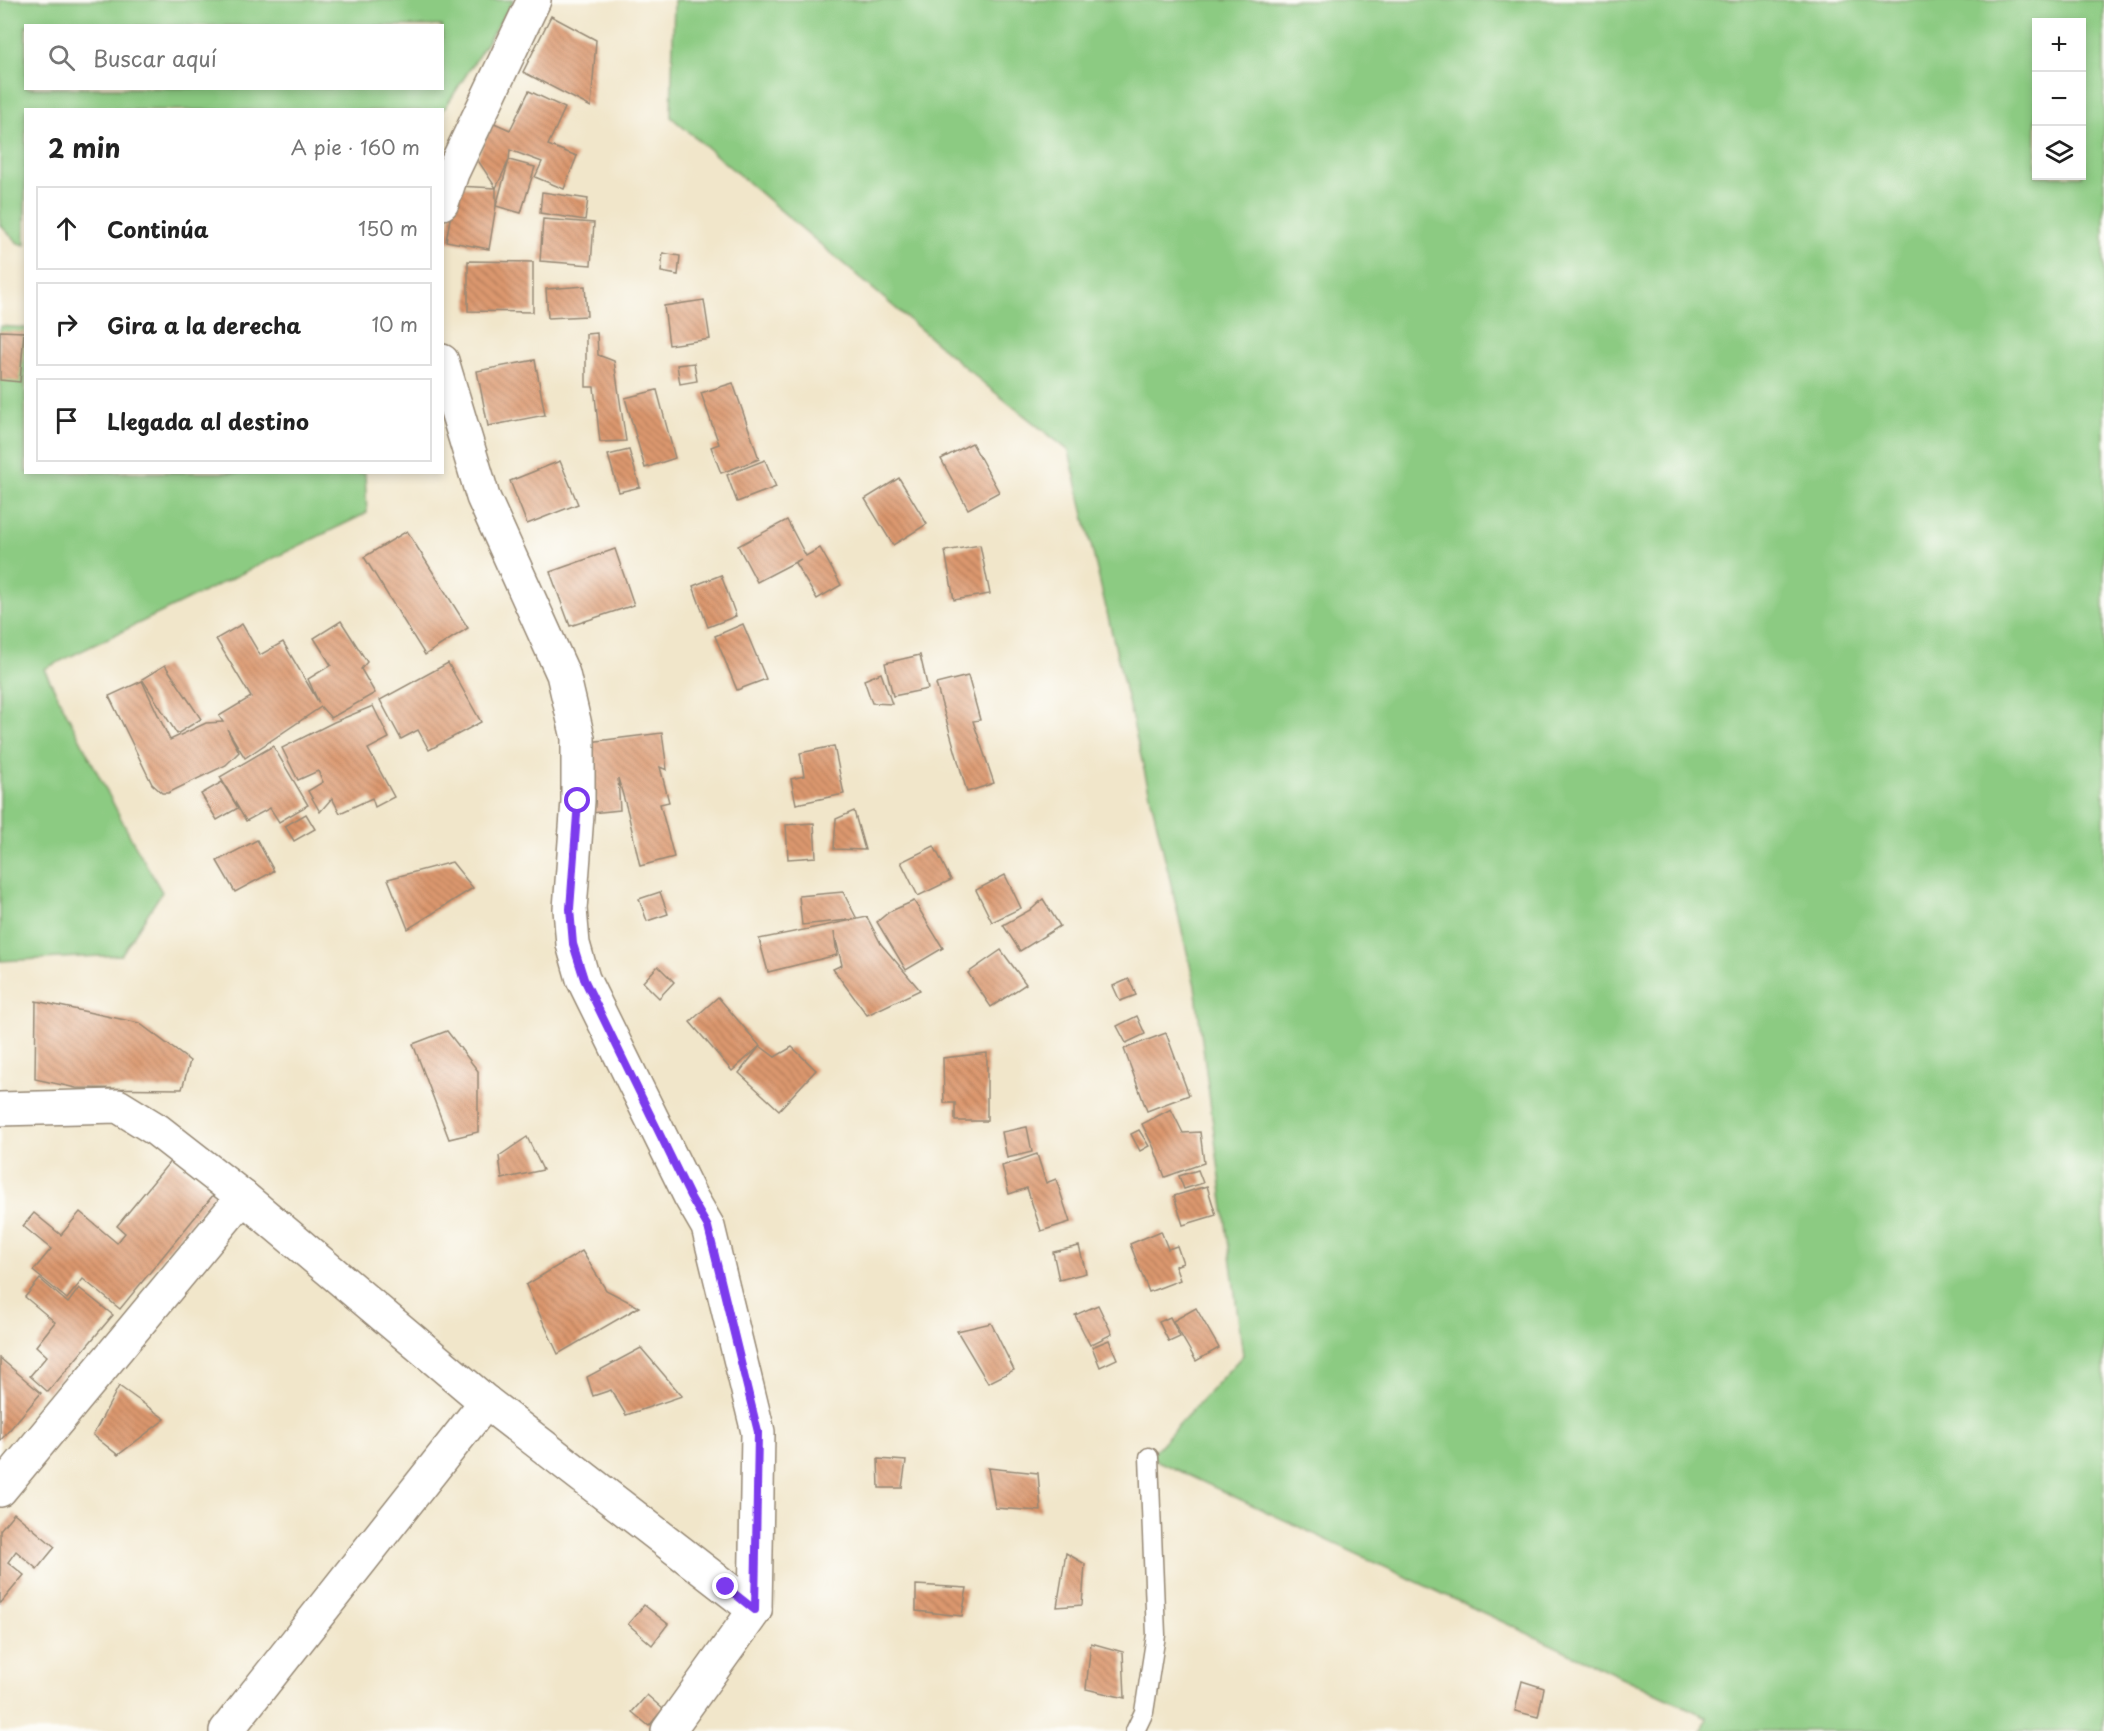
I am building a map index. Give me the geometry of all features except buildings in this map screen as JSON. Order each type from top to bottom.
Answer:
[{"type":"street","points":[[444,197],[452,173],[534,0]]},
{"type":"street","points":[[444,368],[483,497],[564,674],[578,738],[578,801],[570,909],[573,944],[584,979],[690,1196],[708,1227],[758,1432],[755,1610],[668,1731]]},
{"type":"street","points":[[0,1109],[118,1106],[158,1130],[243,1197],[486,1402],[755,1610]]},
{"type":"street","points":[[0,1490],[243,1197]]},
{"type":"street","points":[[226,1731],[486,1402]]},
{"type":"lane","points":[[1135,1731],[1144,1712],[1156,1635],[1149,1457]]},
{"type":"green space","points":[[0,0],[514,0],[444,109],[24,108],[24,245],[18,243],[0,225]]},
{"type":"green space","points":[[674,0],[2104,0],[2104,1731],[1702,1731],[1707,1717],[1149,1457],[1243,1355],[1195,986],[1069,451],[987,386],[671,117]]},
{"type":"green space","points":[[0,326],[24,328],[24,474],[365,474],[367,513],[44,669],[131,838],[162,892],[121,955],[0,961]]},
{"type":"route","points":[[578,801],[570,909],[573,944],[584,979],[690,1196],[708,1227],[758,1432],[755,1610],[726,1587]]}]
